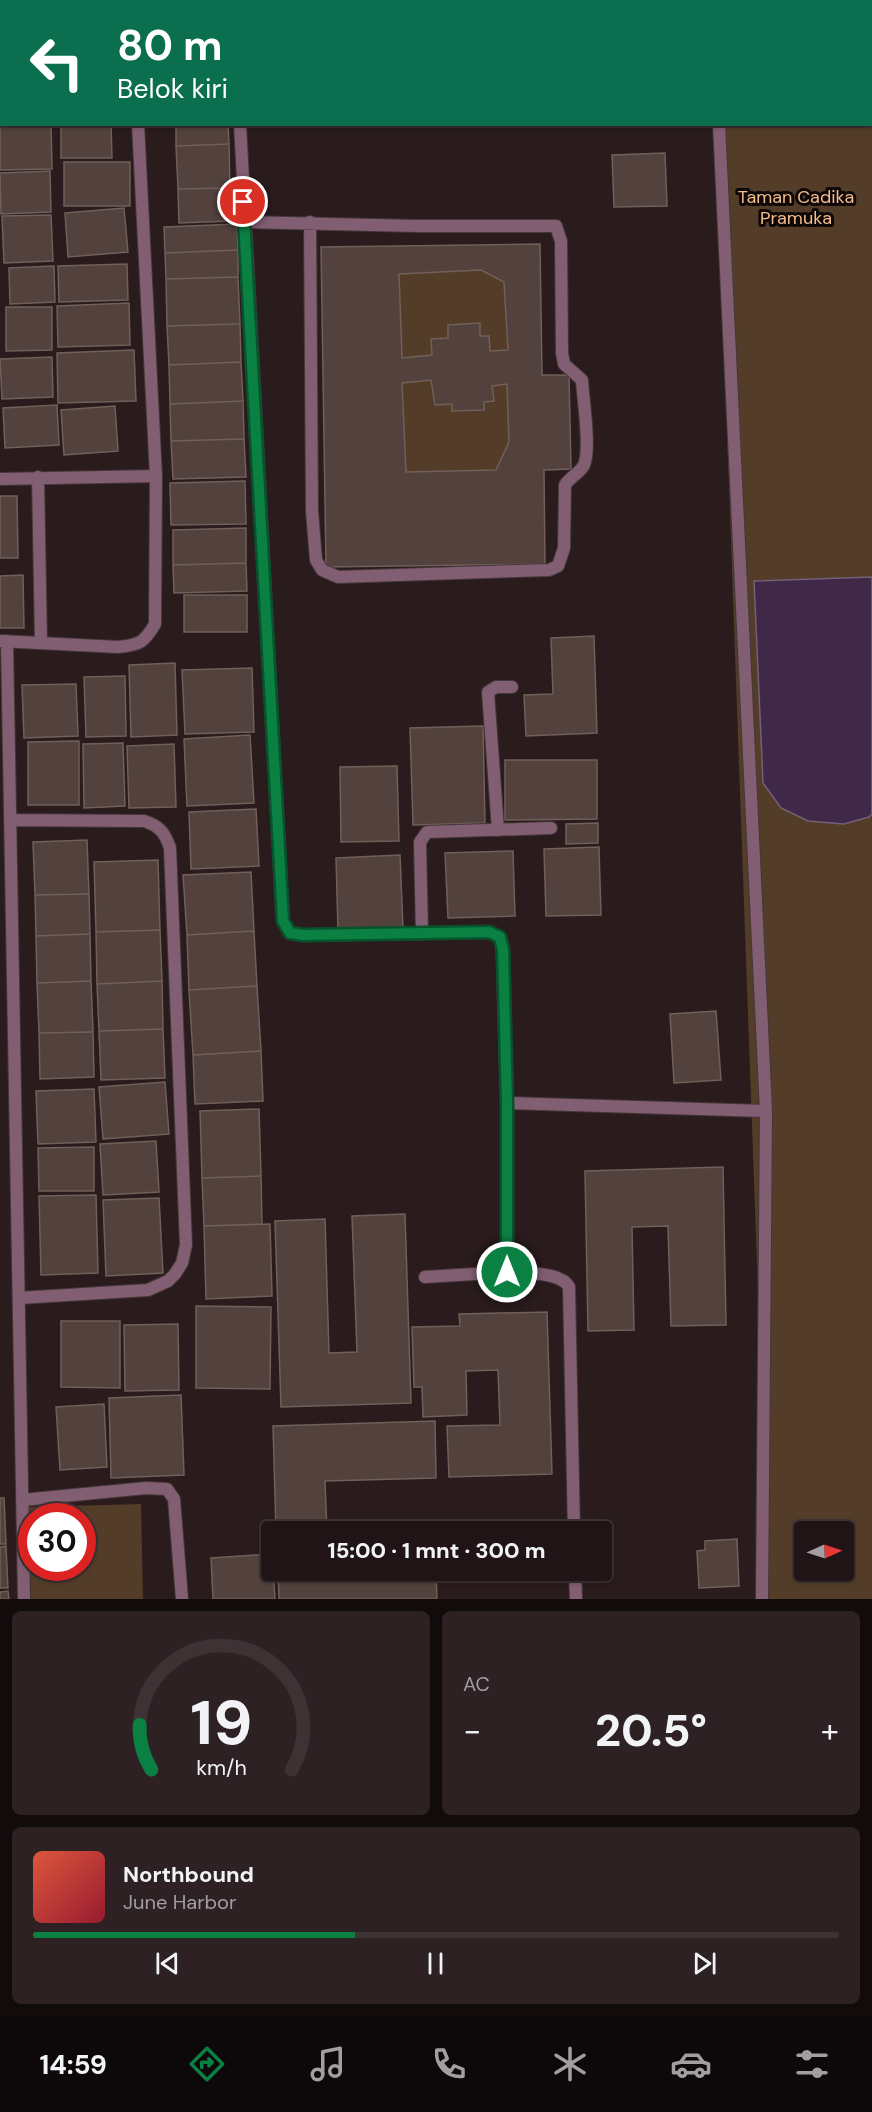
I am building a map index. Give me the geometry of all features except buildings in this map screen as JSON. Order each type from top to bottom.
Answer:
[{"type":"street","points":[[24,1599],[10,820],[3,641],[118,647],[134,645],[145,640],[155,624],[156,476],[138,126]]},
{"type":"street","points":[[240,126],[283,921],[290,933],[303,935],[489,932],[500,937],[503,950],[507,1103],[507,1272]]},
{"type":"street","points":[[719,126],[766,1111],[762,1599]]},
{"type":"street","points":[[244,222],[310,222],[417,226],[554,225],[558,228],[561,241],[562,353],[564,364],[582,380],[586,455],[583,466],[565,485],[564,548],[558,566],[549,570],[338,577],[322,570],[316,560],[312,511],[310,222]]},
{"type":"street","points":[[0,479],[156,476]]},
{"type":"street","points":[[38,477],[41,643]]},
{"type":"street","points":[[498,830],[488,692],[496,687],[512,687]]},
{"type":"street","points":[[10,820],[144,821],[161,829],[166,837],[170,848],[186,1245],[182,1263],[175,1274],[168,1281],[148,1290],[19,1298]]},
{"type":"street","points":[[422,934],[420,842],[427,831],[551,828]]},
{"type":"street","points":[[507,1103],[766,1111]]},
{"type":"street","points":[[425,1277],[507,1272],[557,1276],[566,1281],[569,1287],[574,1521]]},
{"type":"street","points":[[22,1500],[146,1488],[167,1489],[174,1499],[182,1599]]},
{"type":"street","points":[[575,1581],[576,1599]]},
{"type":"green space","name":"Taman Cadika Pramuka","points":[[716,126],[872,126],[872,1599],[769,1599]]},
{"type":"green space","points":[[481,270],[504,282],[508,350],[490,351],[489,336],[480,336],[480,324],[448,325],[448,338],[431,339],[432,355],[402,358],[399,274]]},
{"type":"green space","points":[[431,380],[435,405],[452,404],[453,411],[484,410],[484,402],[493,401],[492,386],[507,384],[509,442],[496,470],[406,472],[402,383]]},
{"type":"green space","points":[[141,1504],[143,1599],[31,1599],[30,1581],[96,1581],[96,1505]]},
{"type":"shaded area","points":[[872,577],[872,814],[869,817],[844,824],[808,821],[781,808],[763,783],[754,581]]},
{"type":"route","points":[[243,202],[283,921],[290,933],[303,935],[489,932],[500,937],[503,950],[507,1103],[507,1272]]}]
